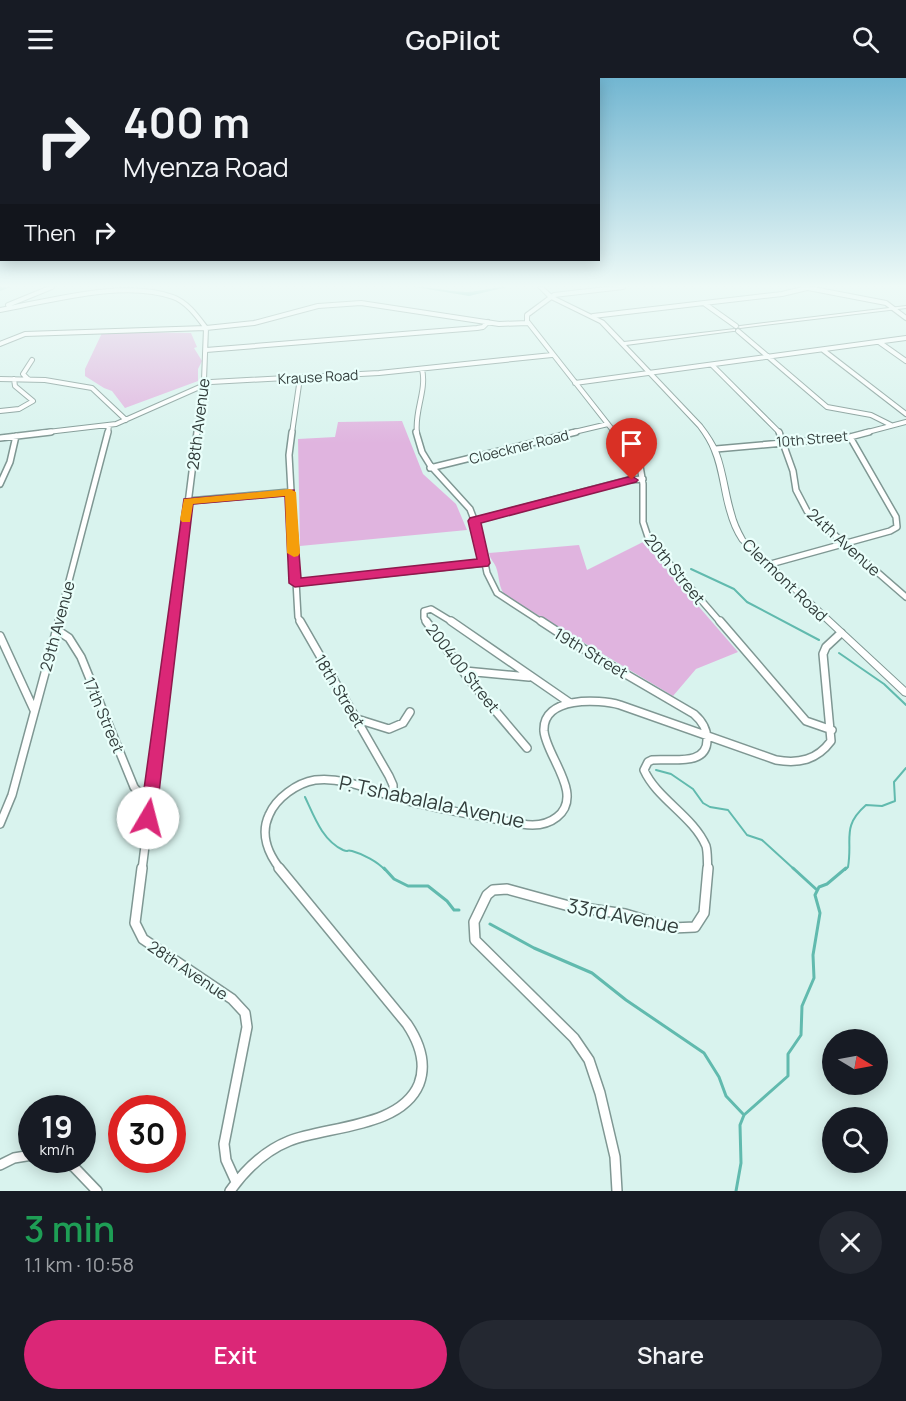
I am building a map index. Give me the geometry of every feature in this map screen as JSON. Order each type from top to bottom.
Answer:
[{"type":"street","points":[[0,344],[15,339]]},
{"type":"street","name":"28th Avenue","points":[[206,339],[135,923],[138,932],[149,944],[232,999],[240,1006],[246,1019],[224,1144],[226,1160],[236,1182]]},
{"type":"street","points":[[206,350],[342,339]]},
{"type":"street","name":"20th Street","points":[[540,339],[636,460],[643,479],[643,530],[649,540],[806,720],[815,726],[832,730]]},
{"type":"street","name":"Clermont Road","points":[[617,339],[706,432],[716,449],[736,530],[747,546],[906,693]]},
{"type":"street","points":[[620,342],[643,339]]},
{"type":"street","points":[[748,339],[827,407],[871,415],[891,426]]},
{"type":"street","points":[[575,383],[900,339]]},
{"type":"street","points":[[879,342],[906,361]]},
{"type":"street","points":[[823,350],[906,414]]},
{"type":"street","name":"Krause Road","points":[[126,420],[202,384],[422,369],[552,355]]},
{"type":"street","points":[[28,379],[23,374],[32,360]]},
{"type":"street","name":"24th Avenue","points":[[712,365],[777,428],[793,471],[796,490],[804,507],[906,597]]},
{"type":"street","points":[[422,369],[426,384],[419,402],[415,429],[423,455],[430,468]]},
{"type":"street","name":"18th Street","points":[[300,378],[290,442],[290,492],[298,616],[392,781],[393,797]]},
{"type":"street","points":[[0,379],[64,382],[92,388],[126,420]]},
{"type":"street","points":[[0,411],[19,409],[33,401],[15,386],[14,379]]},
{"type":"street","points":[[0,438],[109,425],[126,420]]},
{"type":"street","name":"10th Street","points":[[716,449],[783,441],[850,437],[906,422]]},
{"type":"street","name":"Cloeckner Road","points":[[430,468],[608,424]]},
{"type":"street","name":"29th Avenue","points":[[0,824],[12,795],[109,425]]},
{"type":"street","points":[[0,484],[10,462],[16,436]]},
{"type":"street","points":[[767,565],[846,544],[897,527],[897,522],[850,437]]},
{"type":"street","name":"19th Street","points":[[430,468],[467,504],[474,521],[484,563],[494,587],[504,598],[593,655],[694,714],[702,722],[707,735]]},
{"type":"street","points":[[474,521],[643,479]]},
{"type":"street","points":[[188,501],[290,492]]},
{"type":"street","points":[[295,583],[484,563]]},
{"type":"street","name":"200400 Street","points":[[527,748],[424,618],[426,610],[438,612],[570,703]]},
{"type":"street","name":"17th Street","points":[[57,630],[64,632],[71,639],[89,676],[134,787],[143,798],[150,802]]},
{"type":"street","points":[[570,703],[589,701],[613,703],[776,760],[795,762],[810,759],[822,754],[831,741],[832,730],[823,654],[826,647],[841,633]]},
{"type":"street","points":[[0,636],[34,710]]},
{"type":"street","points":[[465,671],[532,678]]},
{"type":"street","name":"P. Tshabalala Avenue","points":[[230,1191],[252,1164],[270,1150],[289,1141],[383,1115],[403,1106],[414,1097],[420,1084],[423,1066],[422,1052],[407,1024],[276,866],[264,837],[266,819],[275,804],[293,789],[308,782],[318,779],[337,780],[393,797],[536,825],[556,817],[562,811],[568,795],[565,782],[546,743],[544,729],[553,712],[570,703]]},
{"type":"street","points":[[357,719],[389,729],[403,723],[410,712]]},
{"type":"street","name":"33rd Avenue","points":[[617,1191],[613,1149],[600,1093],[589,1060],[574,1038],[475,940],[472,933],[473,925],[487,895],[500,889],[569,906],[625,914],[672,928],[683,930],[695,927],[703,919],[705,913],[708,871],[706,847],[682,814],[649,781],[644,770],[652,760],[693,759],[703,756],[707,750],[707,735]]},
{"type":"street","points":[[0,1165],[18,1157]]},
{"type":"street","points":[[80,1173],[97,1191]]},
{"type":"shaded area","points":[[99,339],[194,339],[197,347],[194,348],[202,361],[198,369],[198,381],[125,408],[112,391],[85,376],[85,369]]},
{"type":"shaded area","points":[[402,421],[423,474],[456,504],[467,530],[300,546],[298,439],[335,437],[338,422]]},
{"type":"shaded area","points":[[643,542],[738,652],[696,669],[673,696],[506,596],[489,553],[579,545],[587,570]]},
{"type":"waterway","points":[[691,569],[734,589],[747,602],[819,640]]},
{"type":"waterway","points":[[839,653],[884,684],[906,705]]},
{"type":"waterway","points":[[845,870],[848,867],[853,820],[866,805],[882,806],[895,801],[894,782],[906,768]]},
{"type":"waterway","points":[[656,770],[671,774],[693,789],[703,803],[710,807],[728,810],[747,835],[762,840],[795,870]]},
{"type":"waterway","points":[[305,797],[329,840],[343,850],[356,852],[370,859],[385,870]]},
{"type":"waterway","points":[[384,868],[394,879],[408,886],[428,886],[447,901],[454,910],[459,910]]},
{"type":"waterway","points":[[793,868],[817,890]]},
{"type":"waterway","points":[[744,1115],[788,1076],[788,1054],[801,1035],[802,1006],[814,978],[813,955],[820,913],[815,895],[819,887],[827,884],[846,868]]},
{"type":"waterway","points":[[490,924],[534,948],[592,973],[626,1000],[704,1053],[719,1077],[726,1096],[744,1115]]},
{"type":"waterway","points":[[736,1191],[741,1163],[740,1125],[744,1115]]},
{"type":"slow traffic","points":[[186,519],[188,501],[290,492],[294,553]]},
{"type":"route","points":[[148,818],[188,501],[290,492],[295,583],[484,563],[474,521],[632,480]]}]
